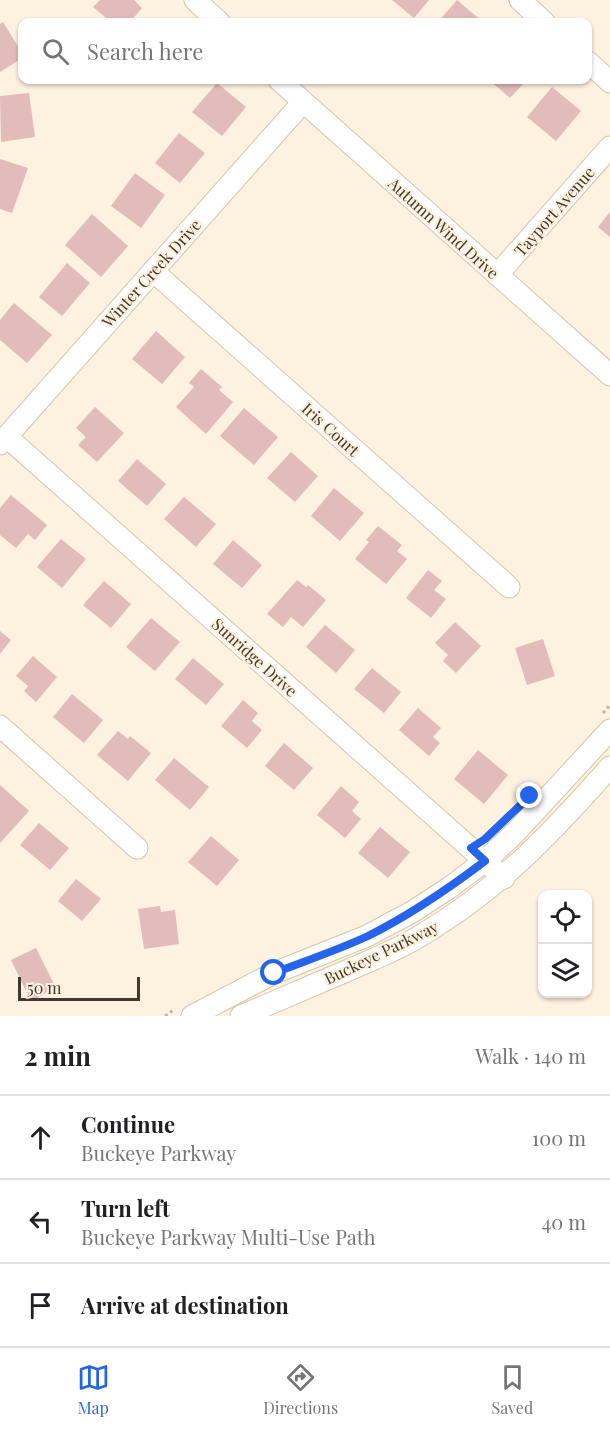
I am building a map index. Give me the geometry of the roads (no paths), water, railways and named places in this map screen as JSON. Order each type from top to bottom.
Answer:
[{"type":"street","points":[[195,0],[215,18]]},
{"type":"street","points":[[520,0],[540,18]]},
{"type":"street","points":[[592,66],[610,82]]},
{"type":"street","name":"Autumn Wind Drive","points":[[283,84],[610,375]]},
{"type":"street","name":"Winter Creek Drive","points":[[3,440],[303,102]]},
{"type":"street","name":"Tayport Avenue","points":[[497,275],[610,147]]},
{"type":"street","name":"Iris Court","points":[[153,271],[509,587]]},
{"type":"street","name":"Sunridge Drive","points":[[3,440],[504,878]]},
{"type":"street","name":"Buckeye Parkway","points":[[188,1010],[376,931],[412,912],[449,888],[485,861],[541,807],[606,722]]},
{"type":"street","points":[[0,726],[137,848]]},
{"type":"street","name":"Buckeye Parkway","points":[[242,1016],[378,957],[419,937],[462,909],[504,878],[556,827],[610,767]]}]
